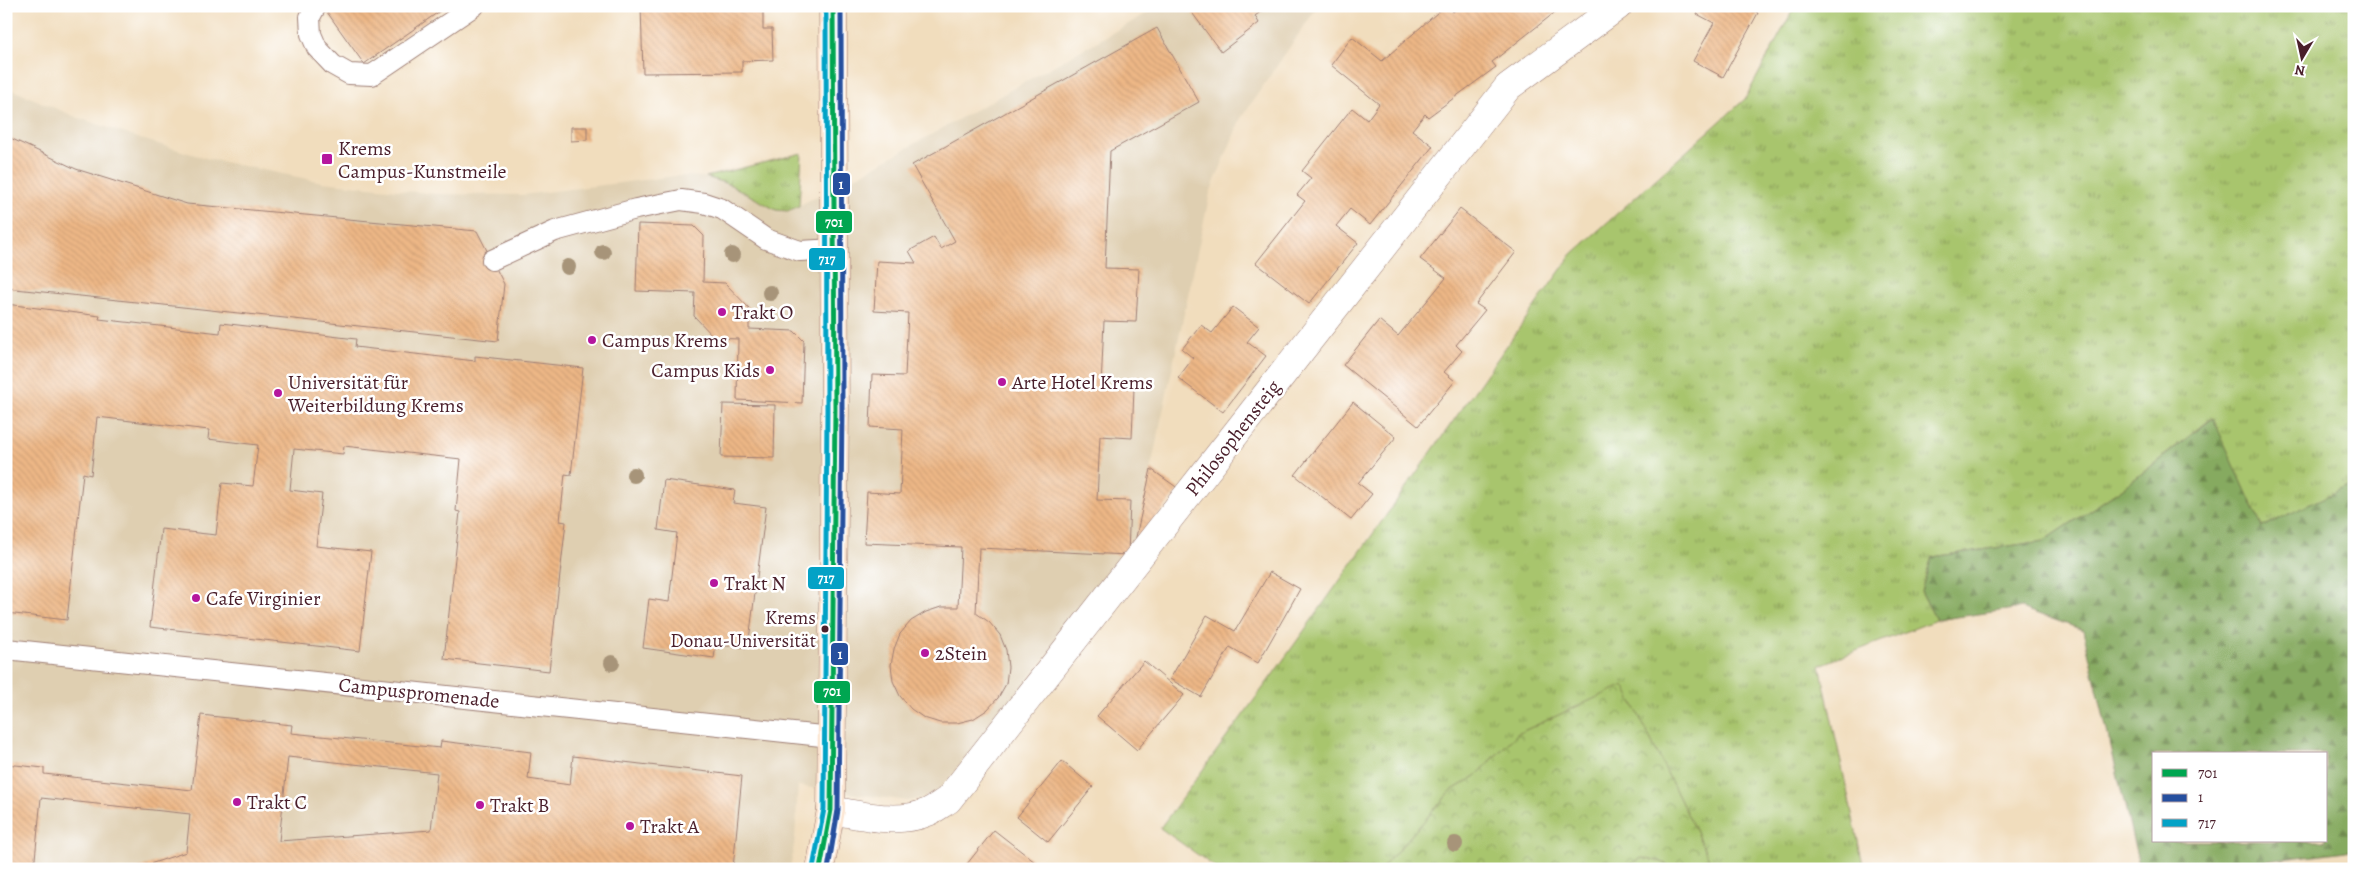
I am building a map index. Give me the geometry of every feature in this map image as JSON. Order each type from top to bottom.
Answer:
[{"type":"street","points":[[820,869],[831,810],[835,250],[833,6]]},
{"type":"street","name":"Philosophensteig","points":[[831,810],[881,818],[908,818],[928,812],[948,800],[1508,87],[1618,6]]},
{"type":"lane","points":[[316,6],[310,17],[311,34],[317,48],[333,65],[349,74],[372,75],[474,6]]},
{"type":"lane","points":[[492,260],[555,231],[636,209],[680,200],[704,203],[722,210],[766,238],[800,251],[835,250]]},
{"type":"lane","name":"Campuspromenade","points":[[6,649],[831,737]]},
{"type":"shaded area","name":"Campus Krems","points":[[1160,6],[1318,6],[1241,118],[1210,193],[1134,546],[940,790],[922,798],[908,801],[798,786],[795,839],[790,869],[6,869],[6,87],[76,117],[141,139],[209,159],[322,182],[435,194],[522,195],[676,176],[706,177],[731,185],[776,210],[788,211],[861,174]]},
{"type":"green space","points":[[1791,6],[2354,6],[2354,483],[2262,528],[2212,418],[2122,489],[2044,541],[1932,557],[1921,591],[1936,620],[1820,665],[1864,869],[1714,869],[1624,686],[1517,734],[1476,776],[1451,791],[1381,869],[1218,869],[1160,828],[1274,673],[1572,254],[1745,99],[1794,8]]},
{"type":"green space","points":[[802,153],[799,206],[788,211],[776,210],[731,185],[706,177]]},
{"type":"green space","points":[[2213,418],[2262,527],[2354,483],[2354,850],[2202,869],[2140,869],[2083,630],[2021,608],[1936,620],[1921,591],[1932,557],[2044,541],[2122,489]]},
{"type":"green space","points":[[1624,685],[1714,869],[1675,869],[1662,862],[1642,858],[1629,865],[1629,869],[1381,869],[1451,791],[1476,776],[1517,734]]},
{"type":"green space","points":[[1642,858],[1662,862],[1675,869],[1629,869],[1629,865]]},
{"type":"building","points":[[335,6],[447,6],[364,64],[327,12]]},
{"type":"building","points":[[641,6],[763,6],[763,29],[772,29],[773,60],[742,61],[742,72],[643,73]]},
{"type":"building","points":[[1195,6],[1268,6],[1255,16],[1259,23],[1221,52],[1190,10]]},
{"type":"building","points":[[1445,6],[1449,6],[1453,12],[1460,6],[1563,6],[1492,62],[1496,67],[1428,117],[1425,114],[1412,130],[1433,146],[1370,225],[1350,209],[1336,226],[1358,243],[1309,304],[1256,263],[1305,201],[1297,195],[1311,178],[1302,171],[1352,108],[1367,120],[1379,104],[1331,65],[1352,37],[1382,61]]},
{"type":"building","points":[[1701,6],[1747,6],[1758,13],[1723,77],[1693,61],[1714,23],[1697,14]]},
{"type":"building","points":[[1157,28],[1199,102],[1110,151],[1105,268],[1139,269],[1136,322],[1104,321],[1101,387],[1134,388],[1132,438],[1100,436],[1097,500],[1130,501],[1128,555],[979,548],[976,613],[989,622],[1000,635],[1006,650],[1008,667],[1006,684],[998,698],[987,710],[973,719],[957,723],[940,723],[924,718],[911,709],[900,696],[893,681],[891,665],[894,649],[900,634],[911,621],[926,612],[941,607],[958,607],[961,547],[864,543],[867,492],[900,494],[903,429],[870,427],[872,375],[905,376],[908,313],[874,311],[877,261],[916,263],[909,251],[934,237],[941,249],[955,241],[912,165]]},
{"type":"building","points":[[571,127],[587,127],[587,140],[571,141]]},
{"type":"building","points":[[6,136],[76,169],[187,204],[477,231],[504,284],[498,341],[6,288]]},
{"type":"building","points":[[1460,209],[1516,252],[1476,304],[1485,310],[1456,345],[1462,351],[1444,372],[1455,381],[1418,426],[1343,365],[1379,320],[1398,336],[1446,278],[1420,259]]},
{"type":"building","name":"Trakt O","points":[[638,224],[694,226],[704,236],[703,282],[725,283],[749,308],[749,329],[794,331],[804,341],[802,403],[737,400],[738,339],[715,338],[694,316],[695,293],[636,291]]},
{"type":"building","points":[[6,304],[100,316],[99,319],[220,333],[221,323],[356,339],[355,347],[475,361],[475,356],[583,368],[571,475],[565,474],[560,521],[566,522],[549,671],[444,659],[460,512],[456,511],[461,459],[344,446],[343,454],[294,449],[290,490],[322,494],[316,546],[371,552],[360,651],[150,627],[161,529],[216,535],[222,483],[253,486],[258,445],[208,439],[209,430],[97,417],[91,475],[83,473],[67,620],[6,613]]},
{"type":"building","points":[[1233,307],[1259,327],[1247,342],[1266,356],[1223,412],[1178,378],[1193,358],[1182,349],[1201,325],[1212,333]]},
{"type":"building","points":[[1353,402],[1396,437],[1358,483],[1372,494],[1351,520],[1295,475]]},
{"type":"building","points":[[723,404],[775,405],[774,458],[721,457]]},
{"type":"building","points":[[1151,469],[1179,489],[1134,546]]},
{"type":"building","name":"Trakt N","points":[[664,480],[735,490],[733,503],[766,507],[748,648],[716,645],[714,658],[643,648],[649,599],[669,602],[677,533],[658,530]]},
{"type":"building","points":[[1270,572],[1300,589],[1258,663],[1230,647],[1201,697],[1170,679],[1207,615],[1235,631]]},
{"type":"building","points":[[1144,661],[1184,695],[1137,750],[1097,716]]},
{"type":"building","points":[[201,715],[292,725],[291,733],[440,748],[441,741],[531,752],[528,779],[570,785],[573,756],[742,776],[733,868],[135,869],[186,852],[190,814],[41,798],[34,869],[6,869],[6,764],[44,768],[44,774],[192,790]],"holes":[[[288,757],[437,773],[431,830],[279,841]]]},
{"type":"building","points":[[1062,761],[1093,787],[1048,842],[1017,817]]},
{"type":"building","points":[[994,830],[1040,866],[1037,869],[963,869]]},
{"type":"transit line","name":"717","points":[[813,868],[824,809],[827,409],[826,6]]},
{"type":"transit line","name":"701","points":[[820,869],[831,810],[835,409],[833,6]]},
{"type":"transit line","name":"1","points":[[828,869],[838,810],[842,409],[841,6]]},
{"type":"place","name":"Krems Campus-Kunstmeile","points":[[327,159]]},
{"type":"place","name":"Trakt O","points":[[722,312]]},
{"type":"place","name":"Campus Krems","points":[[592,340]]},
{"type":"place","name":"Campus Kids","points":[[770,370]]},
{"type":"place","name":"Arte Hotel Krems","points":[[1002,382]]},
{"type":"place","name":"Universität für Weiterbildung Krems","points":[[278,393]]},
{"type":"place","name":"Trakt N","points":[[714,583]]},
{"type":"place","name":"Cafe Virginier","points":[[196,598]]},
{"type":"place","name":"Krems Donau-Universität","points":[[825,629]]},
{"type":"place","name":"2Stein","points":[[925,653]]},
{"type":"place","name":"Trakt C","points":[[237,802]]},
{"type":"place","name":"Trakt B","points":[[480,805]]},
{"type":"place","name":"Trakt A","points":[[630,826]]}]
